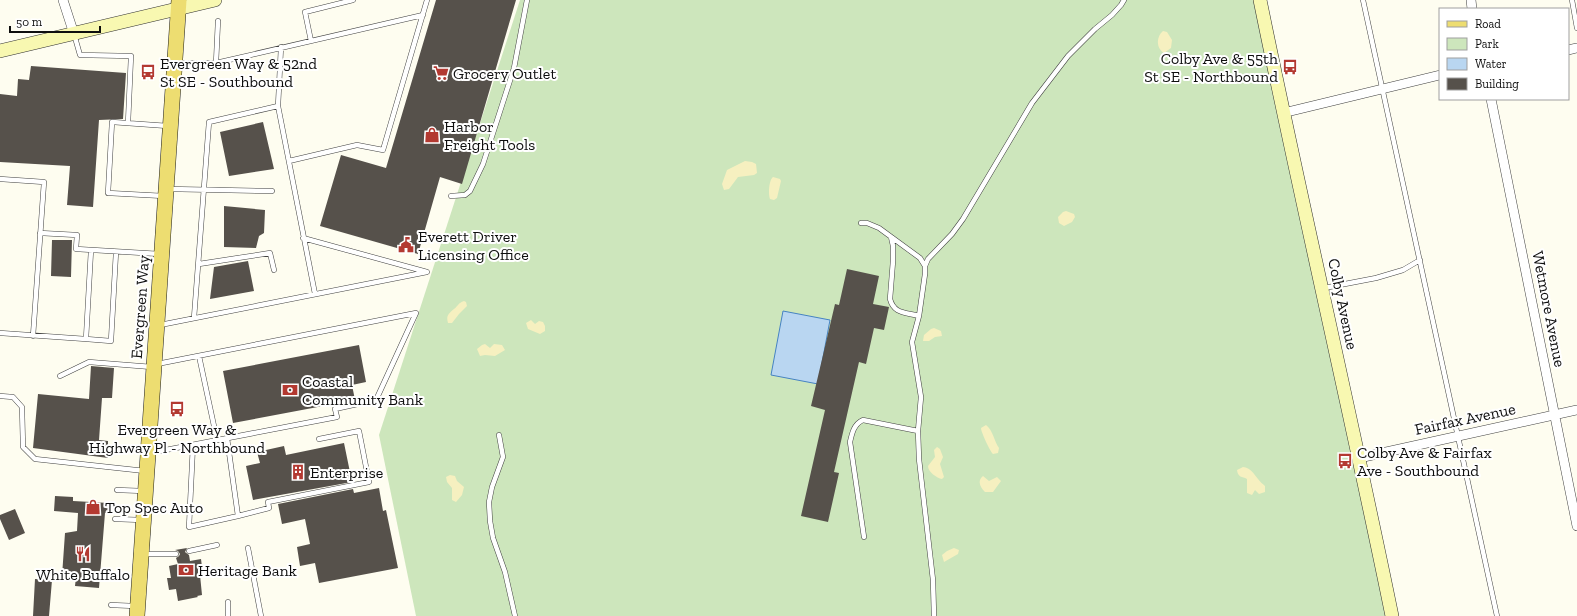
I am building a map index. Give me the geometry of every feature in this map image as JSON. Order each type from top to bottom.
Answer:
[{"type":"main road","points":[[0,51],[74,34],[178,5],[215,0]]},
{"type":"main road","name":"Colby Avenue","points":[[1260,0],[1392,616]]},
{"type":"main road","name":"Evergreen Way","points":[[137,611],[178,5]]},
{"type":"street","points":[[63,0],[74,34]]},
{"type":"street","points":[[1283,113],[1439,75]]},
{"type":"street","name":"Wetmore Avenue","points":[[1491,100],[1577,526]]},
{"type":"street","name":"Fairfax Avenue","points":[[1359,458],[1577,410]]},
{"type":"lane","points":[[311,41],[305,12],[353,0]]},
{"type":"lane","points":[[289,161],[357,145],[383,150],[427,0]]},
{"type":"lane","points":[[451,196],[465,195],[470,191],[483,164],[514,68],[527,0]]},
{"type":"lane","points":[[934,616],[933,580],[918,431],[921,397],[912,342],[919,316],[925,266],[928,259],[952,234],[963,219],[1032,103],[1068,56],[1122,5],[1124,0]]},
{"type":"lane","points":[[1363,0],[1497,616]]},
{"type":"lane","points":[[1572,0],[1577,28]]},
{"type":"lane","points":[[175,64],[216,63],[423,15]]},
{"type":"lane","points":[[216,63],[218,21]]},
{"type":"lane","points":[[74,34],[80,56],[131,56],[128,123]]},
{"type":"lane","points":[[281,48],[278,106],[315,294]]},
{"type":"lane","points":[[194,318],[209,122],[278,106]]},
{"type":"lane","points":[[170,126],[112,122],[108,193],[166,193],[204,190],[272,192]]},
{"type":"lane","points":[[0,179],[44,182],[33,336]]},
{"type":"lane","points":[[860,224],[867,223],[879,228],[920,258],[925,266]]},
{"type":"lane","points":[[40,233],[77,235],[76,250],[161,254]]},
{"type":"lane","points":[[891,237],[893,246],[890,299],[893,308],[919,316]]},
{"type":"lane","points":[[156,326],[427,272],[304,238]]},
{"type":"lane","points":[[86,339],[91,250]]},
{"type":"lane","points":[[0,334],[111,341],[116,252]]},
{"type":"lane","points":[[199,264],[270,253],[274,270]]},
{"type":"lane","points":[[1322,288],[1376,278],[1403,270],[1420,260]]},
{"type":"lane","points":[[60,376],[89,362],[154,366],[416,313],[376,400],[336,409],[337,416],[148,453]]},
{"type":"lane","points":[[199,356],[217,440]]},
{"type":"lane","points":[[0,396],[13,397],[22,407],[23,447],[35,459],[147,472]]},
{"type":"lane","points":[[864,537],[850,442],[852,433],[858,422],[863,420],[918,431]]},
{"type":"lane","points":[[193,444],[189,527],[269,508],[268,502],[369,482],[359,431],[319,439]]},
{"type":"lane","points":[[499,435],[503,457],[492,487],[490,521],[493,538],[505,572],[514,616]]},
{"type":"lane","points":[[226,438],[238,516]]},
{"type":"lane","points":[[117,490],[146,492]]},
{"type":"lane","points":[[115,519],[143,520]]},
{"type":"lane","points":[[189,551],[217,545]]},
{"type":"lane","points":[[248,548],[261,616]]},
{"type":"lane","points":[[141,554],[176,554]]},
{"type":"lane","points":[[228,602],[228,616]]},
{"type":"lane","points":[[111,605],[137,611]]},
{"type":"green space","points":[[520,0],[1260,0],[1392,616],[416,616],[379,435]]},
{"type":"sand","points":[[1163,31],[1167,32],[1172,40],[1171,48],[1164,53],[1158,45],[1159,36]]},
{"type":"sand","points":[[745,161],[756,164],[757,173],[754,175],[738,177],[729,189],[724,190],[722,184],[727,170]]},
{"type":"sand","points":[[773,177],[780,179],[781,181],[777,198],[774,200],[770,199],[769,194],[770,184]]},
{"type":"sand","points":[[1066,211],[1074,214],[1075,217],[1072,222],[1064,226],[1059,223],[1058,217]]},
{"type":"sand","points":[[464,301],[466,302],[467,306],[452,323],[448,323],[447,317],[449,314]]},
{"type":"sand","points":[[531,320],[535,324],[539,321],[543,322],[545,331],[540,334],[528,329],[526,323]]},
{"type":"sand","points":[[934,328],[941,331],[942,336],[935,337],[929,341],[923,341],[924,335]]},
{"type":"sand","points":[[485,344],[490,348],[494,344],[502,345],[505,350],[495,356],[480,356],[477,349]]},
{"type":"sand","points":[[986,425],[999,448],[998,453],[993,454],[984,437],[981,428]]},
{"type":"sand","points":[[937,447],[940,449],[943,457],[940,464],[944,477],[942,479],[933,474],[928,468],[935,457],[934,450]]},
{"type":"sand","points":[[1243,467],[1250,470],[1265,486],[1265,492],[1259,494],[1255,490],[1252,495],[1247,493],[1247,479],[1239,476],[1237,470]]},
{"type":"sand","points":[[450,475],[455,476],[457,481],[464,487],[462,495],[456,502],[452,500],[452,488],[447,482],[446,477]]},
{"type":"sand","points":[[983,476],[989,481],[997,477],[1001,481],[993,492],[985,492],[982,488],[980,480]]},
{"type":"sand","points":[[954,548],[959,550],[958,554],[944,562],[942,555]]},
{"type":"water","points":[[783,311],[830,320],[818,384],[771,375]]},
{"type":"building","points":[[436,0],[516,0],[462,184],[440,177],[418,254],[320,226],[341,155],[386,168]]},
{"type":"building","points":[[31,66],[126,73],[123,119],[99,120],[93,207],[67,205],[70,166],[0,162],[0,94],[17,96],[18,79],[29,80]]},
{"type":"building","points":[[263,122],[274,169],[229,176],[220,132]]},
{"type":"building","points":[[224,206],[265,210],[264,233],[259,236],[256,248],[224,247]]},
{"type":"building","points":[[52,240],[72,240],[71,277],[51,276]]},
{"type":"building","points":[[248,261],[254,291],[210,299],[214,267]]},
{"type":"building","points":[[847,269],[879,276],[873,304],[889,307],[884,330],[874,328],[866,364],[859,362],[834,472],[839,473],[828,522],[801,516],[825,410],[811,406],[835,304],[839,305]]},
{"type":"building","points":[[359,345],[366,382],[352,385],[355,400],[233,423],[223,371]]},
{"type":"building","points":[[91,366],[114,368],[112,398],[102,398],[99,440],[108,441],[108,458],[33,448],[38,394],[89,399]]},
{"type":"building","name":"Enterprise","points":[[344,443],[352,482],[253,500],[246,466],[260,463],[257,452],[284,446],[286,455]]},
{"type":"building","points":[[379,488],[383,511],[386,510],[398,568],[319,583],[315,563],[300,566],[297,547],[310,544],[305,519],[282,524],[278,504],[353,489],[354,493]]},
{"type":"building","name":"White Buffalo","points":[[55,496],[73,497],[73,501],[109,503],[108,513],[105,513],[99,588],[75,586],[76,577],[62,576],[65,533],[77,531],[78,513],[54,511]]},
{"type":"building","points":[[15,509],[25,533],[9,540],[0,519],[0,515]]},
{"type":"building","name":"Heritage Bank","points":[[187,548],[185,552],[189,555],[190,561],[201,559],[203,575],[200,575],[202,595],[178,601],[176,589],[169,590],[167,578],[171,578],[169,566],[178,564],[176,558],[180,554],[175,550]]},
{"type":"building","points":[[35,579],[52,580],[49,616],[33,616]]},
{"type":"place","name":"Colby Ave & 55th St SE - Northbound","points":[[1290,67]]},
{"type":"place","name":"Evergreen Way & 52nd St SE - Southbound","points":[[148,72]]},
{"type":"place","name":"Grocery Outlet","points":[[441,73]]},
{"type":"place","name":"Harbor Freight Tools","points":[[432,135]]},
{"type":"place","name":"Everett Driver Licensing Office","points":[[406,245]]},
{"type":"place","name":"Coastal Community Bank","points":[[290,390]]},
{"type":"place","name":"Evergreen Way & Highway Pl - Northbound","points":[[177,409]]},
{"type":"place","name":"Colby Ave & Fairfax Ave - Southbound","points":[[1345,461]]},
{"type":"place","name":"Enterprise","points":[[298,472]]},
{"type":"place","name":"Top Spec Auto","points":[[93,507]]},
{"type":"place","name":"White Buffalo","points":[[83,554]]},
{"type":"place","name":"Heritage Bank","points":[[186,570]]}]
